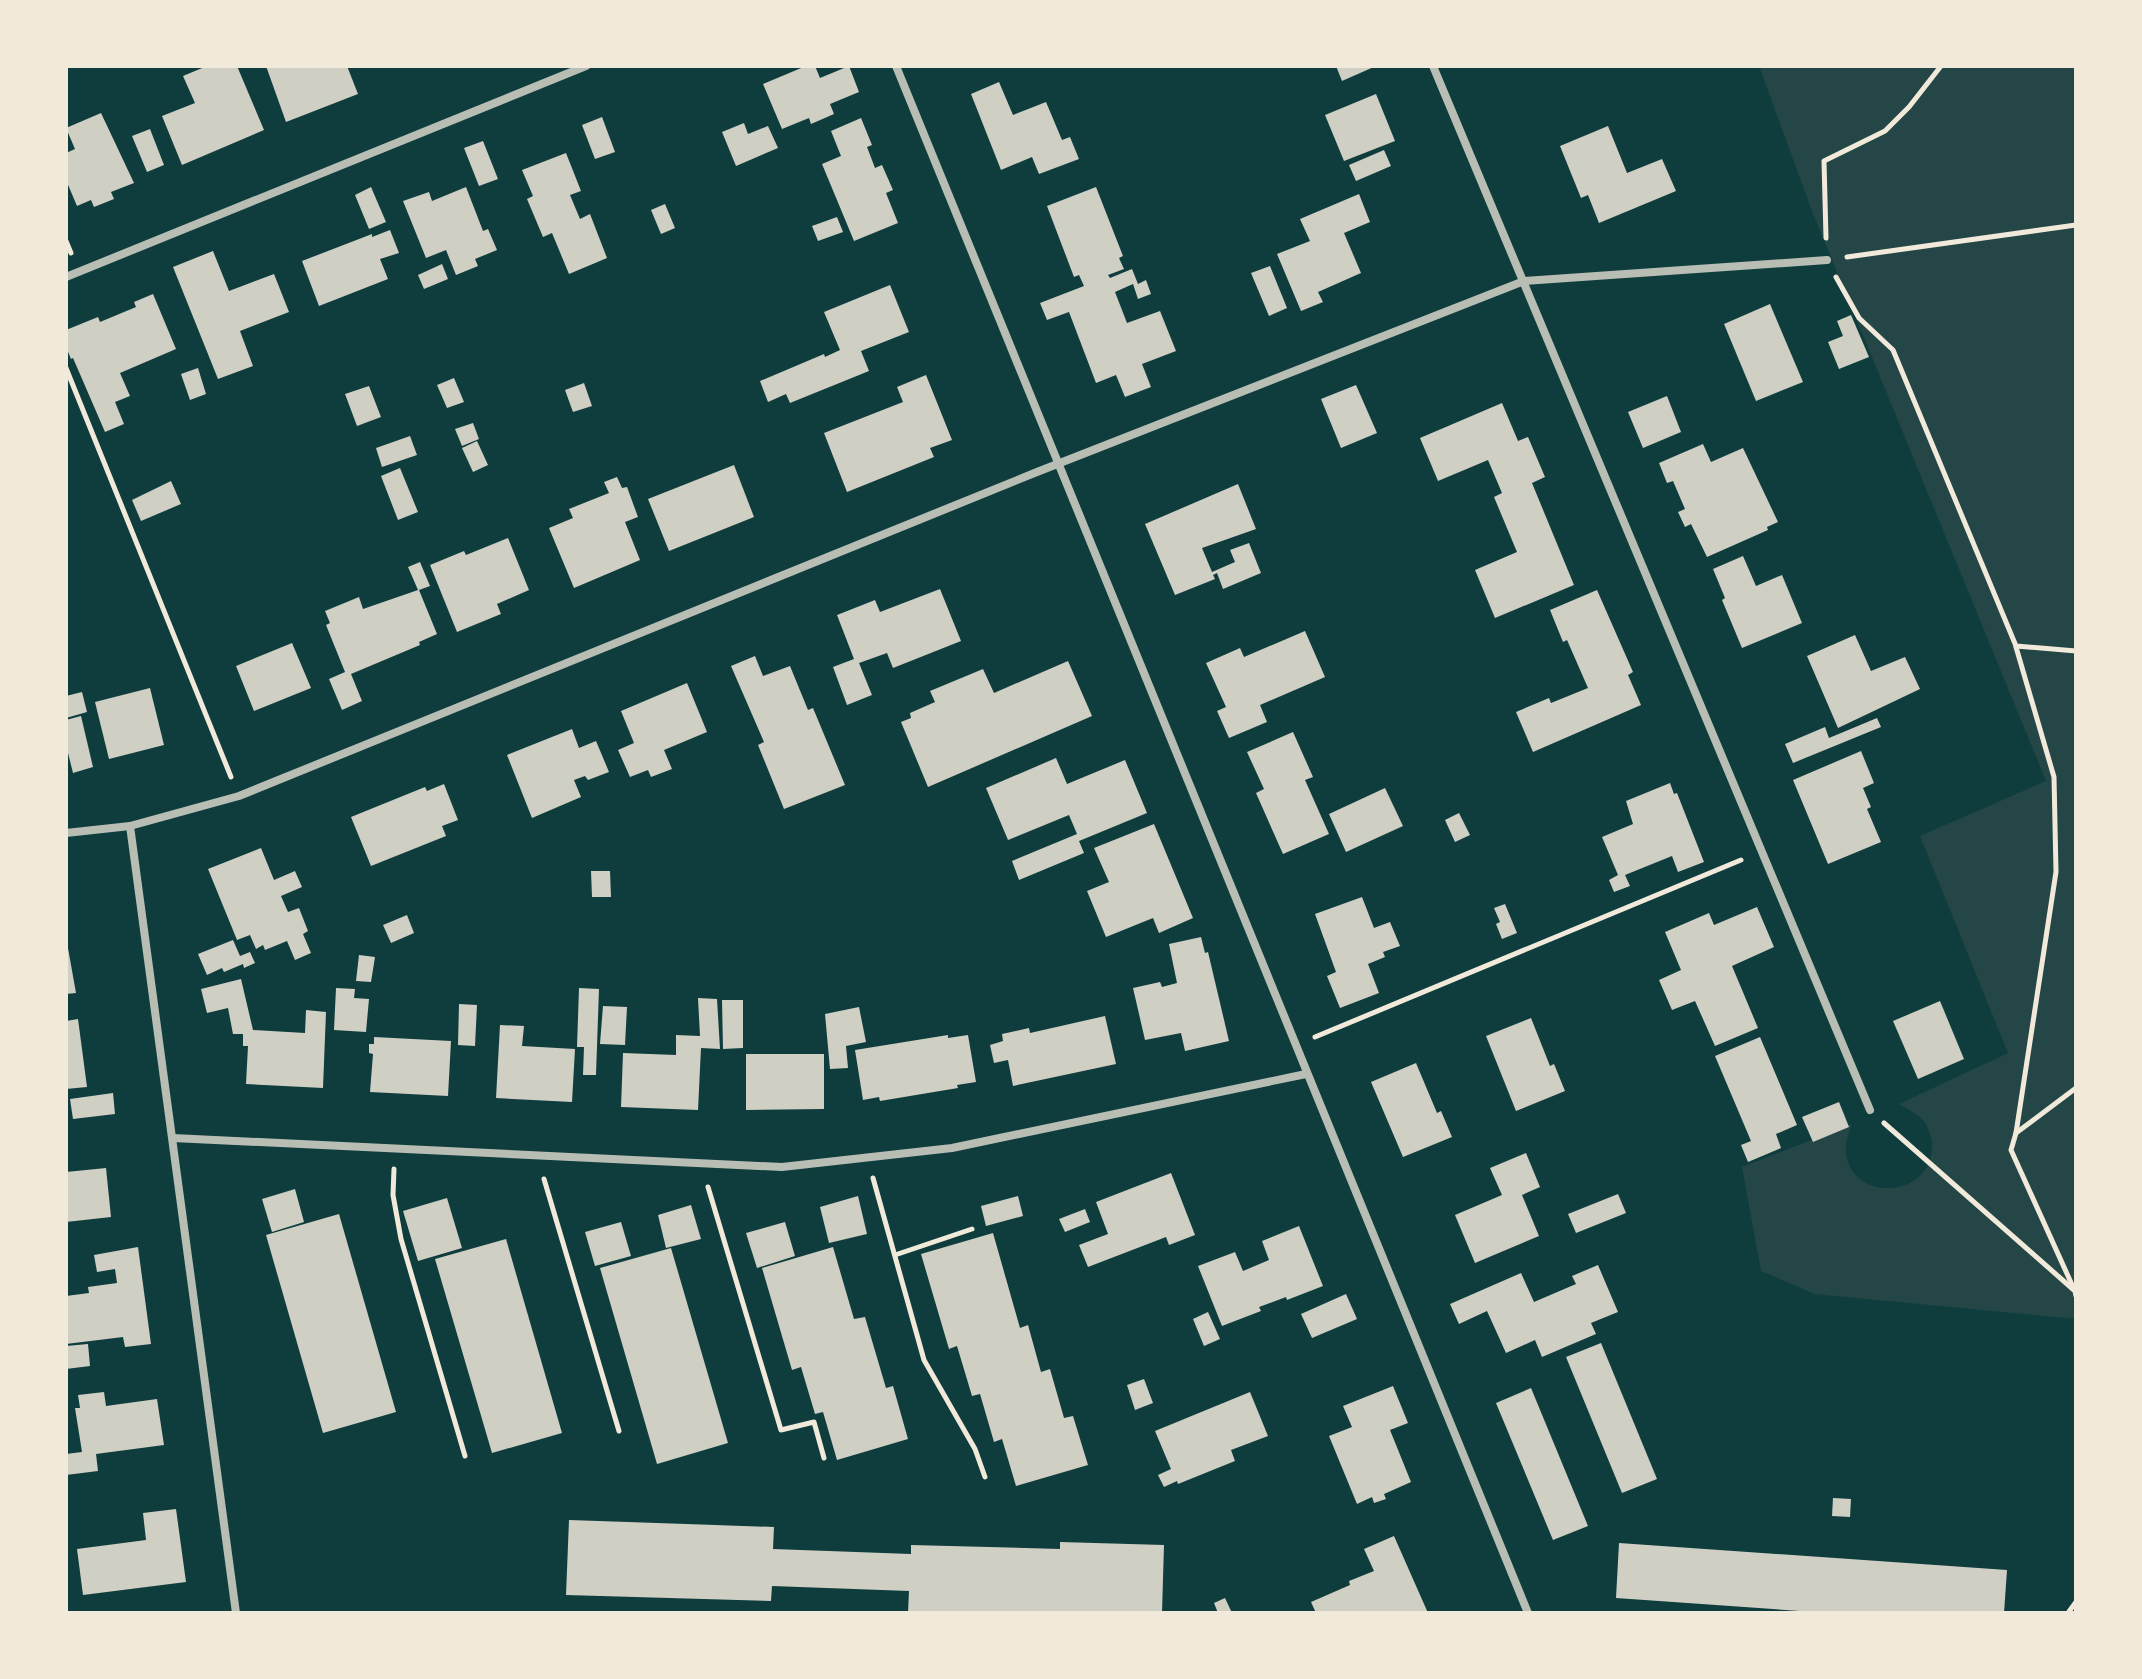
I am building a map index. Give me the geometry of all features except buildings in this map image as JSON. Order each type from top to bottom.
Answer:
[{"type":"street","points":[[66,277],[586,66]]},
{"type":"street","points":[[896,66],[1528,1613]]},
{"type":"street","points":[[1433,66],[1870,1110]]},
{"type":"street","points":[[66,833],[130,826],[239,796],[1058,464],[1524,281],[1827,260]]},
{"type":"street","points":[[130,826],[236,1613]]},
{"type":"street","points":[[173,1138],[782,1167],[952,1148],[1306,1074]]},
{"type":"path","points":[[1941,66],[1909,107],[1885,131],[1824,161],[1827,260],[1859,318],[1893,350],[2016,646],[2054,777],[2056,872],[2011,1150],[2075,1293]]},
{"type":"path","points":[[1827,260],[2076,225]]},
{"type":"path","points":[[66,368],[239,796]]},
{"type":"path","points":[[2016,646],[2076,651]]},
{"type":"path","points":[[1295,1046],[1761,851]]},
{"type":"path","points":[[2016,1133],[2076,1088]]},
{"type":"path","points":[[1870,1110],[2075,1293]]},
{"type":"path","points":[[394,1148],[395,1214],[465,1456]]},
{"type":"path","points":[[536,1155],[619,1431]]},
{"type":"path","points":[[867,1158],[924,1360],[975,1449],[985,1477]]},
{"type":"path","points":[[701,1163],[781,1430],[814,1422],[824,1458]]},
{"type":"path","points":[[895,1255],[972,1229]]},
{"type":"path","points":[[2068,1613],[2076,1602]]},
{"type":"shaded area","points":[[1759,66],[2076,66],[2076,1319],[1815,1294],[1761,1271],[1742,1167],[1852,1124],[1846,1148],[1849,1165],[1858,1178],[1886,1188],[1902,1186],[1916,1179],[1927,1168],[1932,1146],[1930,1132],[1923,1120],[1899,1104],[2008,1053],[1920,836],[2046,781],[1812,211]]}]
